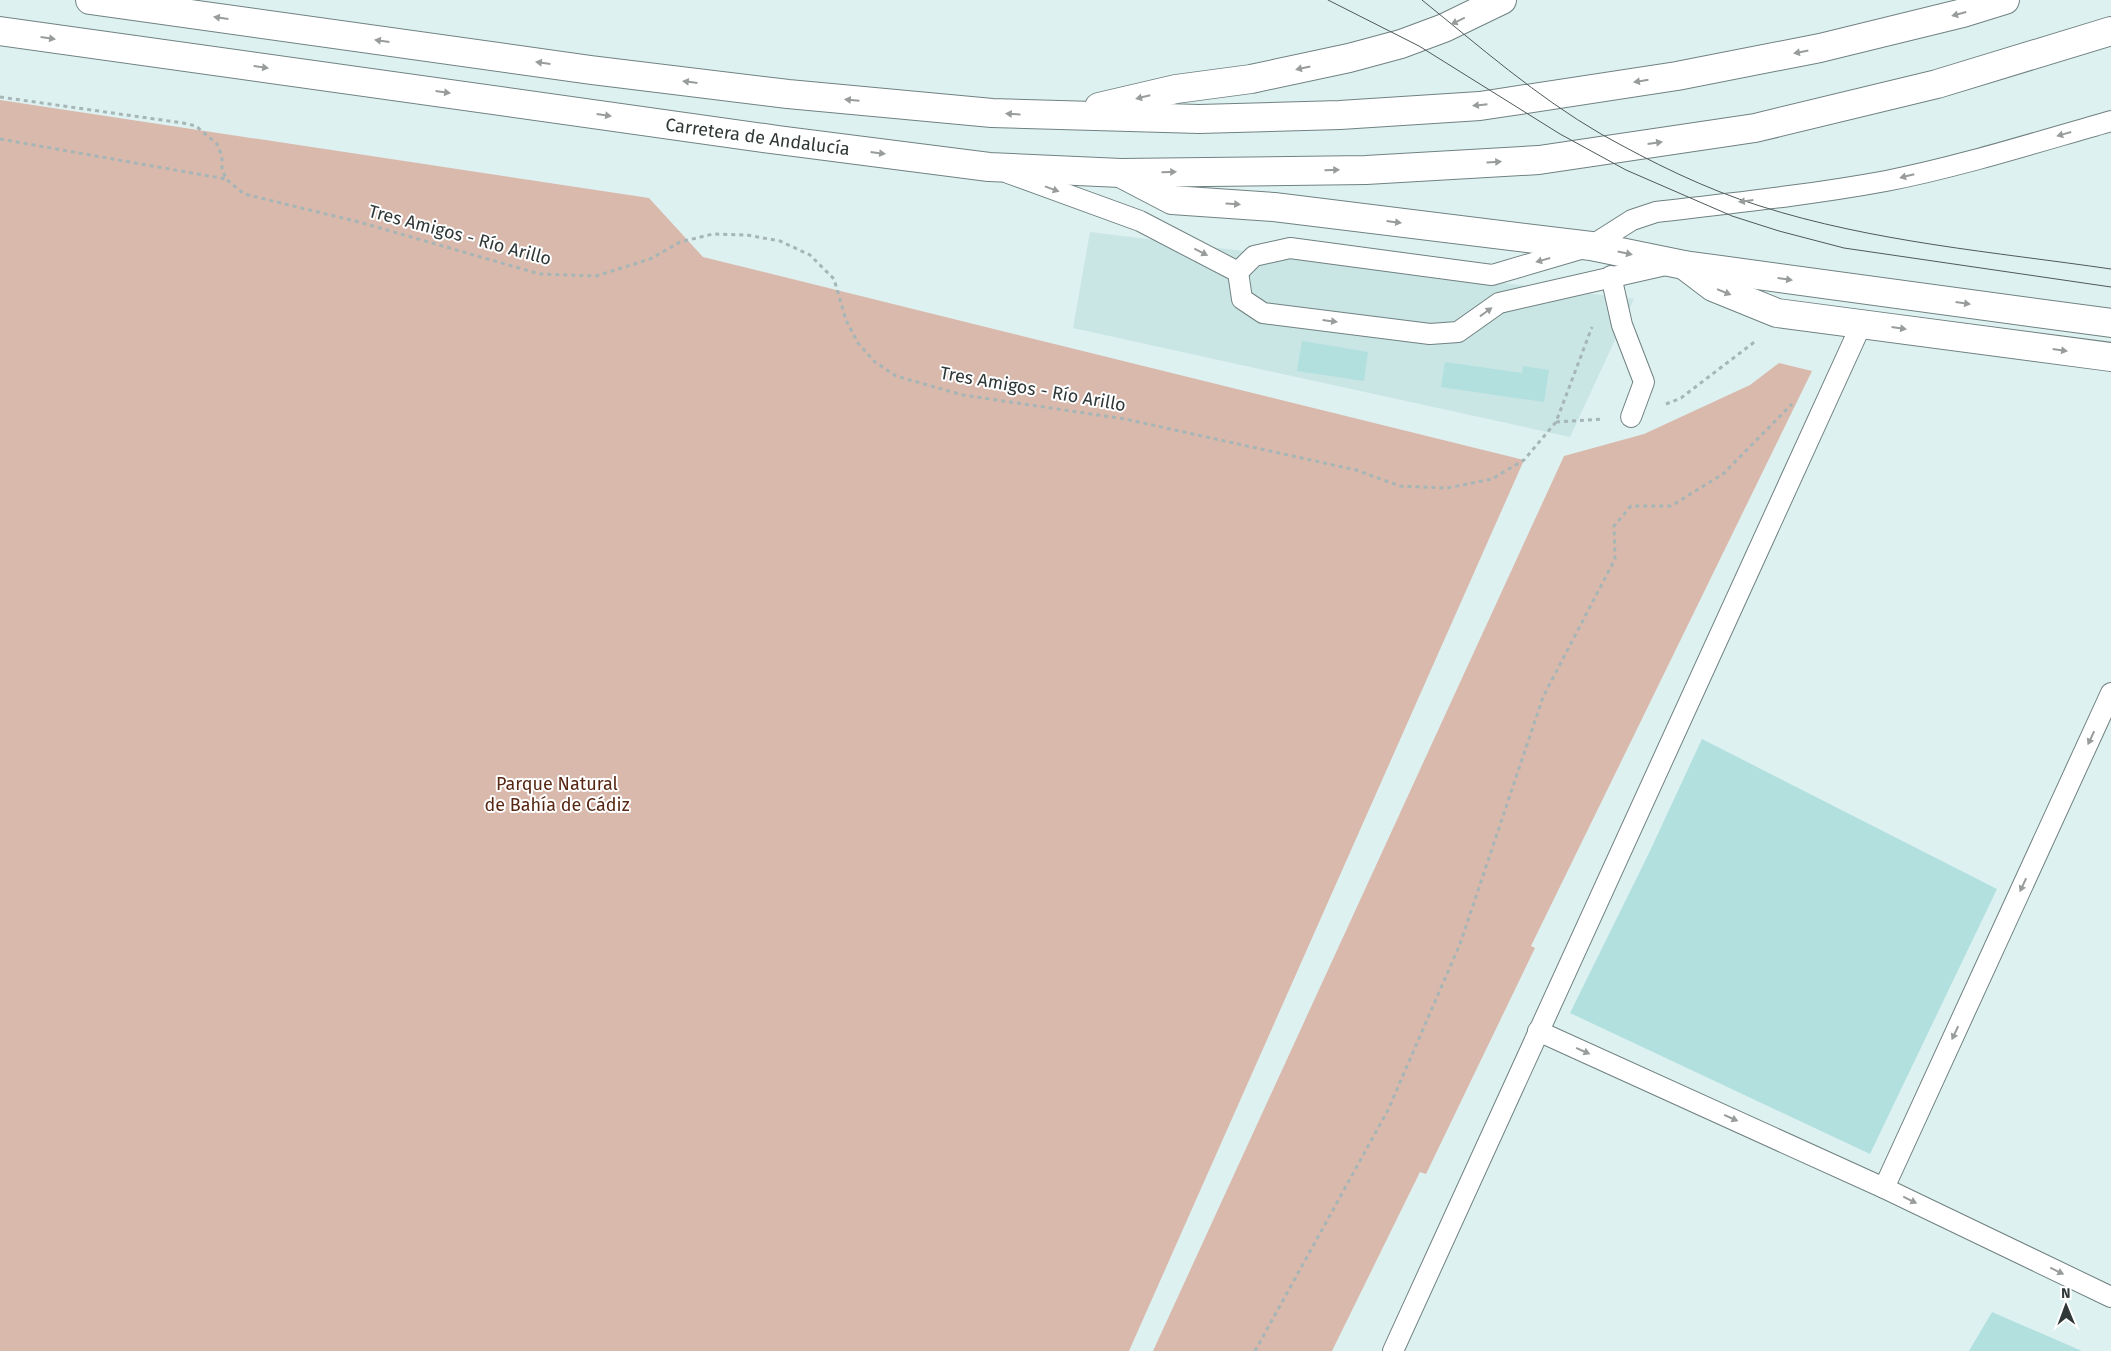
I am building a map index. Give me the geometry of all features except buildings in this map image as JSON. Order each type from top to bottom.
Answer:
[{"type":"main road","points":[[90,0],[591,70],[788,94],[992,113],[1217,118],[1340,115],[1480,106],[1677,76],[1820,48],[1963,13],[2005,0]]},
{"type":"main road","points":[[1062,116],[1176,89],[1251,79],[1358,56],[1401,44],[1444,28],[1502,0]]},
{"type":"main road","name":"Carretera de Andalucía","points":[[0,31],[768,139],[989,167],[1121,173],[1375,169],[1538,160],[1656,143],[1754,128],[1927,86],[2111,30]]},
{"type":"main road","points":[[1121,173],[1172,200],[1274,207],[1591,246],[1679,264],[2111,323]]},
{"type":"main road","points":[[1679,264],[1713,287],[1777,313],[2111,357]]},
{"type":"lane","points":[[1238,272],[1254,256],[1290,248],[1492,275],[1591,246],[1632,220],[1656,212],[1814,193],[1888,180],[1969,161],[2111,121]]},
{"type":"lane","points":[[989,167],[1140,221],[1238,272]]},
{"type":"lane","points":[[1238,272],[1242,299],[1263,313],[1430,334],[1458,332],[1498,303],[1611,276],[1679,264]]},
{"type":"lane","points":[[1611,276],[1622,325],[1644,382],[1631,417]]},
{"type":"lane","points":[[1392,1351],[1862,323]]},
{"type":"lane","points":[[1884,1188],[2111,693]]},
{"type":"lane","points":[[1538,1031],[1884,1188],[2111,1297]]},
{"type":"path","points":[[0,97],[183,122],[196,126],[217,144],[222,156],[222,168],[226,179]]},
{"type":"path","points":[[0,139],[226,179]]},
{"type":"path","name":"Tres Amigos - Río Arillo","points":[[226,179],[244,194],[359,222],[540,274],[596,276],[650,259],[680,242],[713,234],[747,235],[780,241],[810,255],[834,279],[846,320],[858,343],[875,362],[896,376],[963,395],[1125,418],[1356,470],[1400,486],[1447,488],[1492,479],[1524,460],[1556,422],[1594,322]]},
{"type":"path","points":[[1556,422],[1631,417],[1681,398],[1789,315]]},
{"type":"path","points":[[1255,1351],[1388,1110],[1460,944],[1543,697],[1615,559],[1614,526],[1631,506],[1671,506],[1686,497],[1723,474],[1798,398],[1830,392]]},
{"type":"shaded area","points":[[1090,232],[1634,299],[1570,437],[1073,328]]},
{"type":"green space","name":"Parque Natural de Bahía de Cádiz","points":[[0,100],[649,198],[703,257],[1524,460],[1129,1351],[0,1351]]},
{"type":"green space","points":[[1779,363],[1812,371],[1531,946],[1535,948],[1426,1174],[1420,1172],[1332,1351],[1153,1351],[1564,456],[1644,434],[1750,385]]},
{"type":"tram line","points":[[1328,0],[1419,46],[1560,134],[1626,170],[1732,216],[1779,231],[1844,248],[2111,287]]},
{"type":"tram line","points":[[1422,0],[1509,70],[1577,120],[1639,155],[1719,192],[1760,206],[1846,229],[1934,245],[2111,269]]}]
